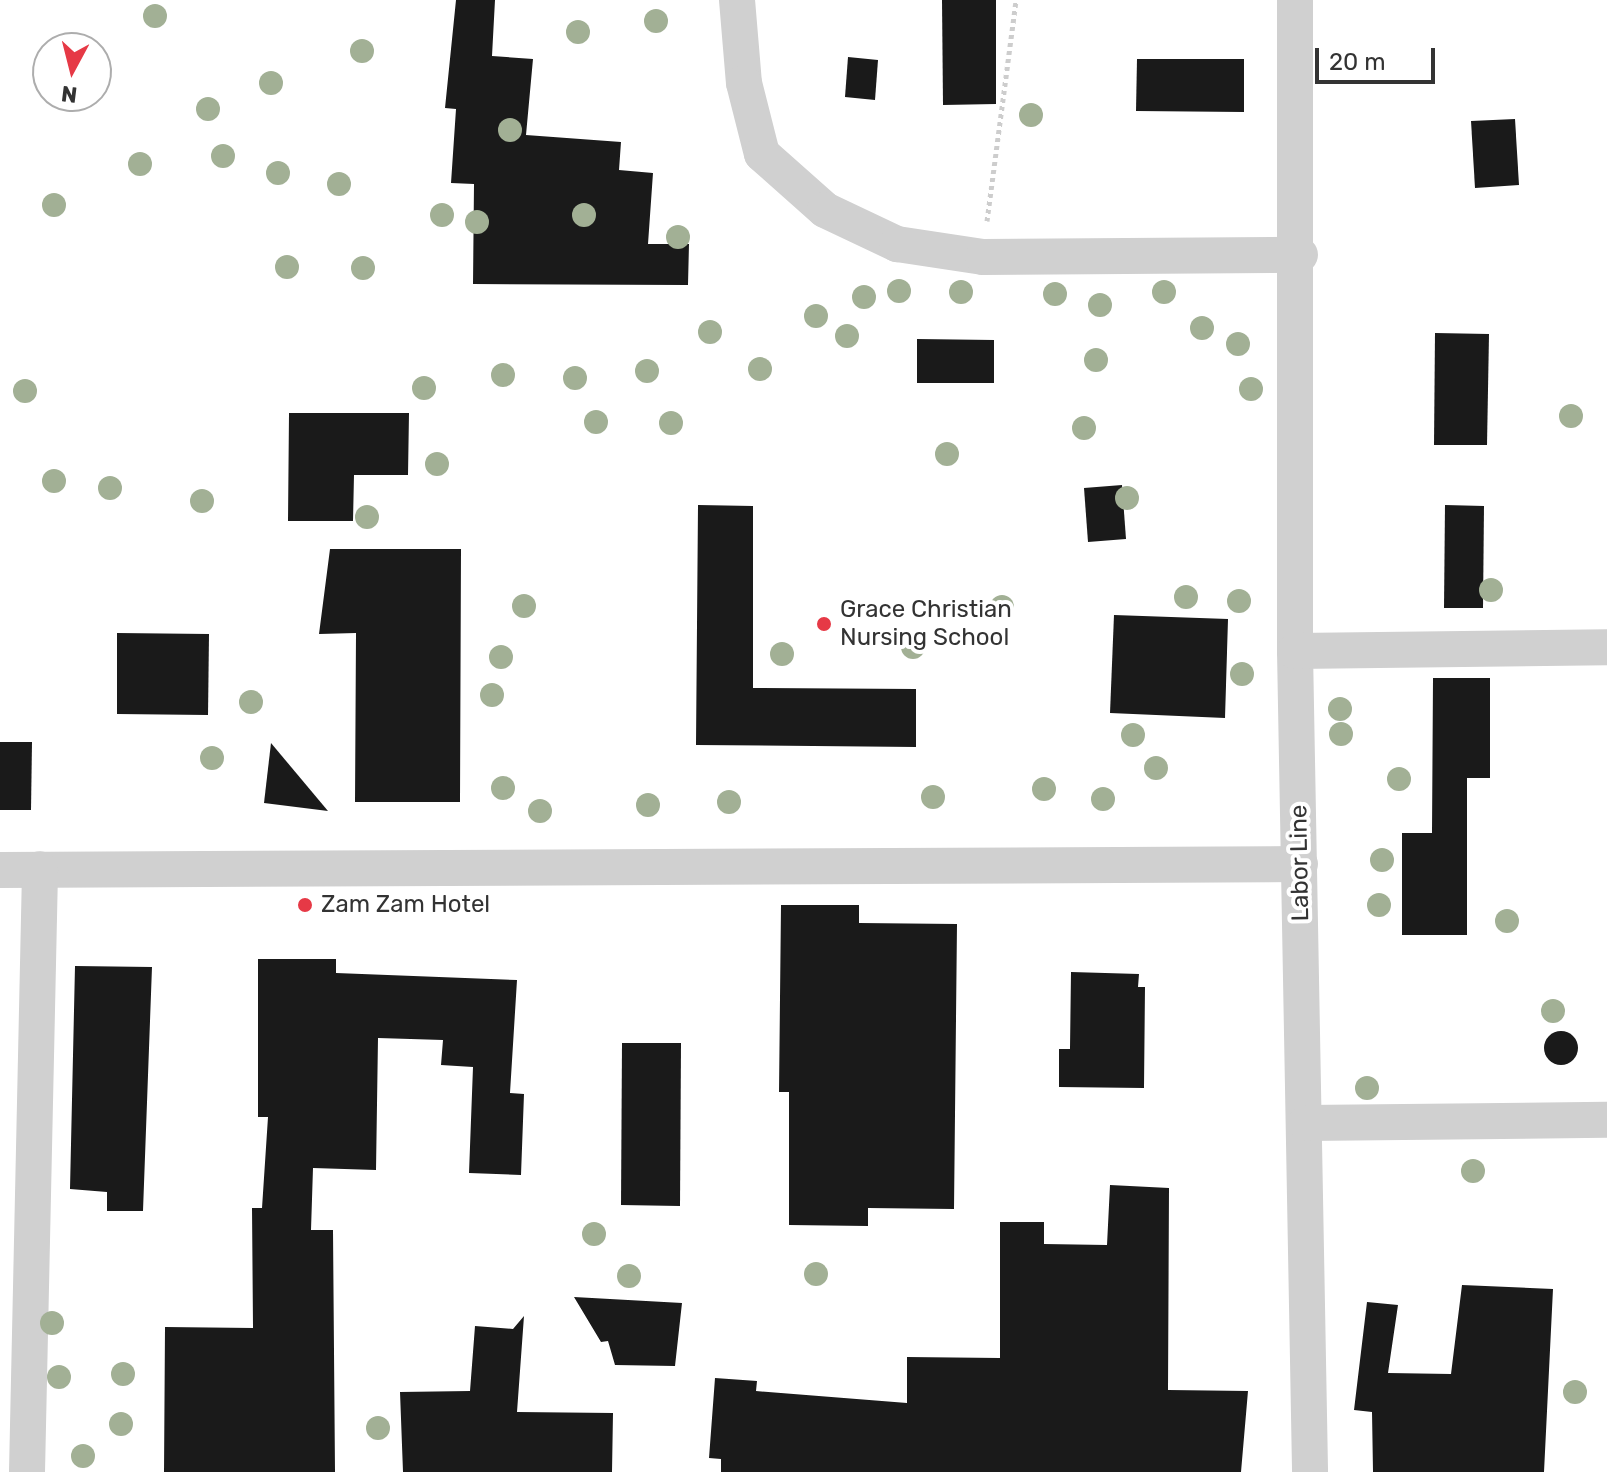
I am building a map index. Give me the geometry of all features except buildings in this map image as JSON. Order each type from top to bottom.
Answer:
[{"type":"street","points":[[737,0],[744,83],[762,154],[825,210],[897,244],[983,257],[1300,255]]},
{"type":"street","name":"Labor Line","points":[[1295,0],[1300,255],[1295,651],[1310,1472]]},
{"type":"street","points":[[1295,651],[1607,647]]},
{"type":"street","points":[[0,870],[1300,864]]},
{"type":"street","points":[[27,1472],[40,869]]},
{"type":"street","points":[[1306,1123],[1607,1120]]},
{"type":"path","points":[[983,257],[1016,0]]},
{"type":"place","name":"Grace Christian Nursing School","points":[[824,624]]},
{"type":"place","name":"Zam Zam Hotel","points":[[305,905]]}]
